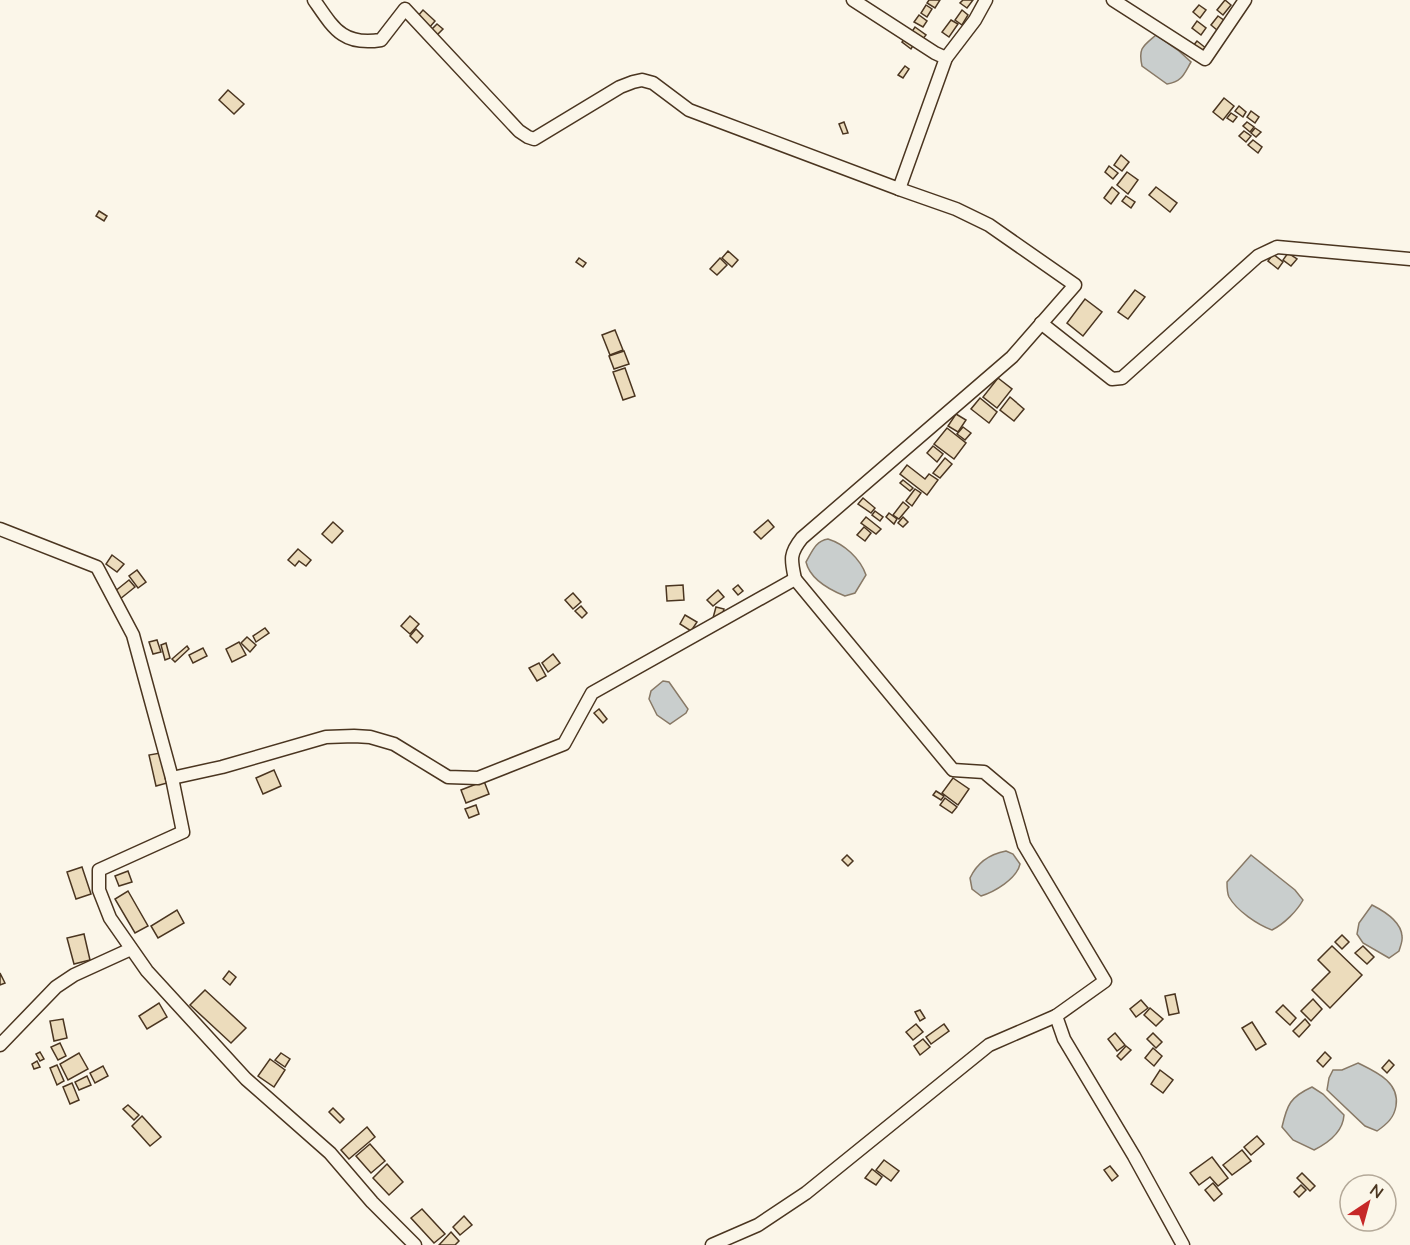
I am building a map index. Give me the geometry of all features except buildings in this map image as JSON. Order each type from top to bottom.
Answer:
[{"type":"street","points":[[314,0],[342,36],[363,43],[381,40],[409,4],[519,131],[528,137],[534,139],[620,87],[642,80],[653,83],[689,110],[956,209],[989,225],[1075,285],[1012,357],[801,538],[790,558],[795,579],[953,770],[984,772],[1009,793],[1024,845],[1105,981],[1056,1017],[989,1045],[806,1193],[758,1225],[712,1245]]},
{"type":"street","points":[[853,0],[934,53],[946,58]]},
{"type":"street","points":[[899,189],[946,58],[975,20],[986,0]]},
{"type":"street","points":[[1113,0],[1205,59],[1245,0]]},
{"type":"street","points":[[1041,323],[1112,379],[1122,378],[1258,256],[1276,247],[1410,259]]},
{"type":"street","points":[[0,529],[97,567],[133,635],[172,778],[183,832],[99,870],[99,890],[110,918],[147,971],[246,1080],[330,1153],[372,1202],[415,1245]]},
{"type":"street","points":[[172,778],[222,767],[326,737],[370,736],[394,744],[448,777],[478,778],[564,744],[592,693],[795,579]]},
{"type":"street","points":[[0,1045],[56,987],[74,975],[132,949]]},
{"type":"street","points":[[1056,1017],[1064,1039],[1134,1156],[1183,1245]]},
{"type":"shaded area","points":[[1156,35],[1191,62],[1182,77],[1172,83],[1167,84],[1142,66],[1141,51]]},
{"type":"shaded area","points":[[828,539],[851,552],[866,575],[855,593],[845,596],[833,591],[816,579],[808,568],[806,562],[814,548],[820,542]]},
{"type":"shaded area","points":[[663,681],[669,682],[688,709],[670,724],[657,715],[649,699],[651,691]]},
{"type":"shaded area","points":[[1006,851],[1013,854],[1020,864],[1018,870],[1004,884],[981,896],[972,889],[970,878],[985,860]]},
{"type":"shaded area","points":[[1251,855],[1295,890],[1303,900],[1290,917],[1272,930],[1260,925],[1242,912],[1228,894],[1227,882]]},
{"type":"shaded area","points":[[1372,905],[1391,917],[1401,931],[1402,940],[1399,951],[1389,958],[1363,943],[1357,934],[1359,923]]},
{"type":"shaded area","points":[[1358,1063],[1385,1079],[1394,1090],[1396,1106],[1394,1114],[1377,1131],[1365,1126],[1327,1090],[1333,1070],[1342,1070]]},
{"type":"shaded area","points":[[1312,1087],[1323,1094],[1344,1115],[1338,1132],[1314,1150],[1293,1140],[1282,1127],[1294,1098]]}]
